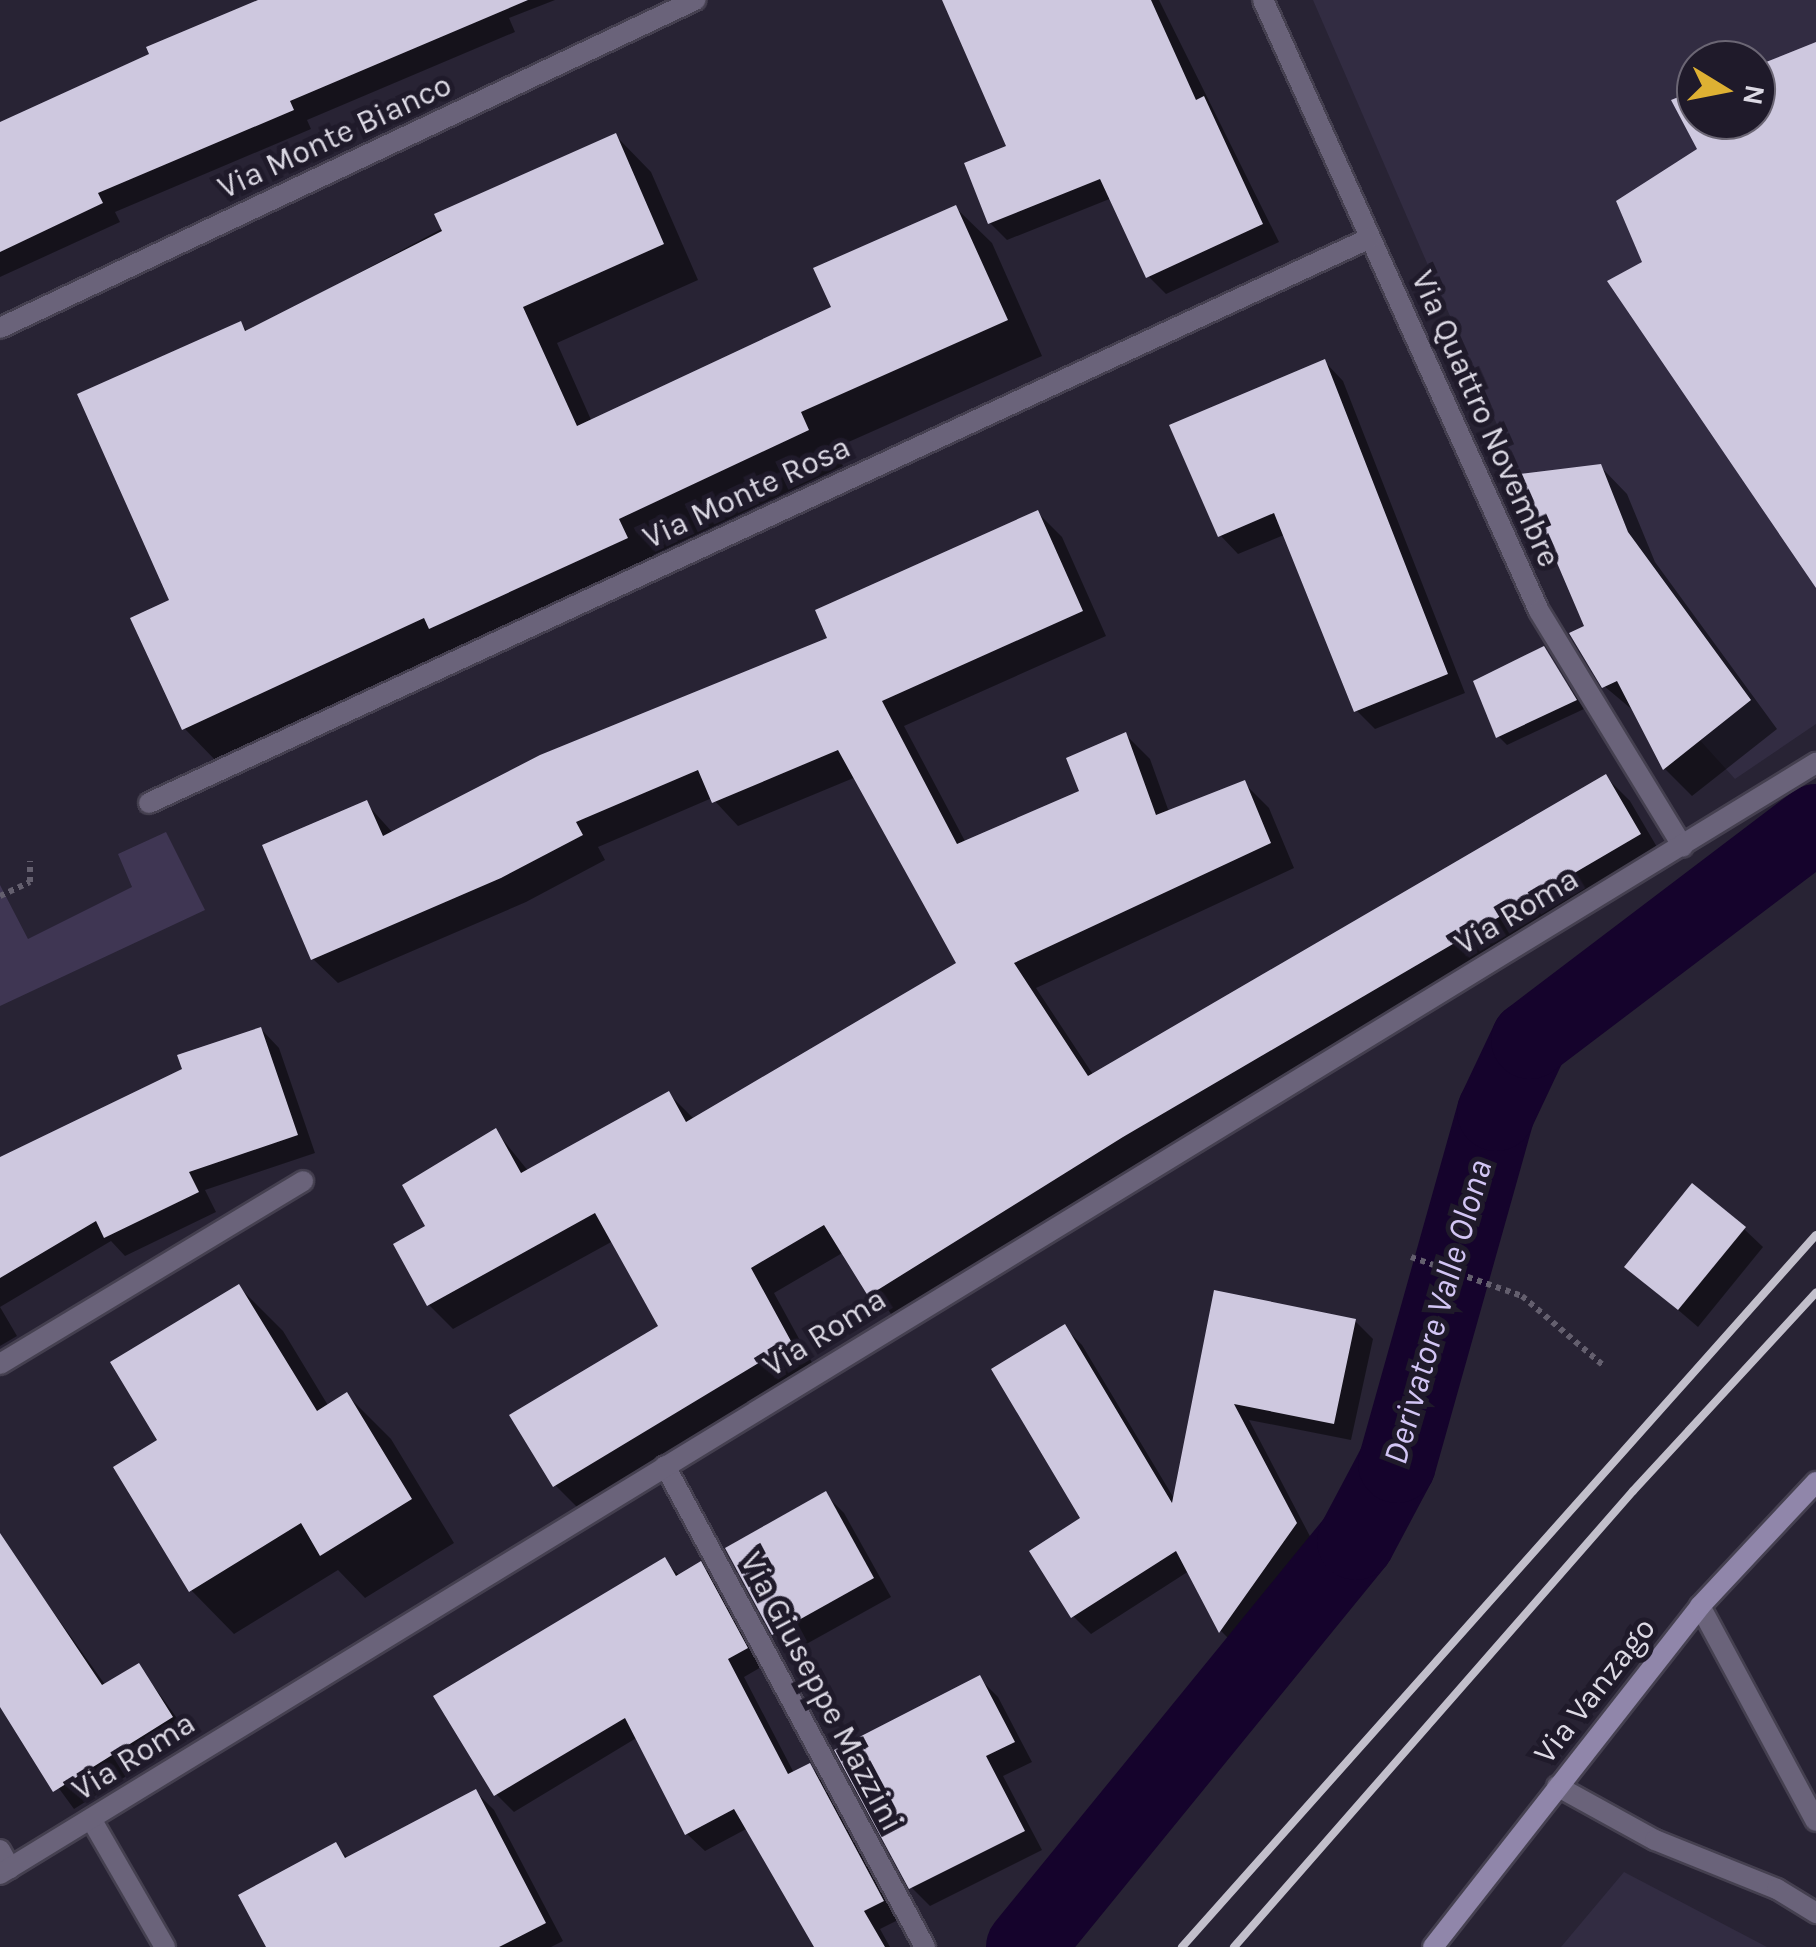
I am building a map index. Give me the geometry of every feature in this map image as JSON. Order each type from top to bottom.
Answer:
[{"type":"street","name":"Via Monte Bianco","points":[[0,328],[695,0]]},
{"type":"street","name":"Via Quattro Novembre","points":[[1263,0],[1539,611],[1684,847]]},
{"type":"street","name":"Via Monte Rosa","points":[[149,803],[1370,238]]},
{"type":"street","name":"Via Roma","points":[[4,1864],[91,1819],[1816,764]]},
{"type":"street","points":[[0,1364],[303,1182]]},
{"type":"street","name":"Via Giuseppe Mazzini","points":[[665,1466],[925,1947]]},
{"type":"street","name":"Via Vanzago","points":[[1433,1947],[1700,1606],[1816,1482]]},
{"type":"street","points":[[1700,1606],[1816,1821]]},
{"type":"street","points":[[1558,1786],[1655,1840],[1778,1889],[1816,1913]]},
{"type":"street","points":[[91,1819],[165,1947]]},
{"type":"path","points":[[0,896],[30,882],[30,861]]},
{"type":"path","points":[[1411,1257],[1477,1276],[1522,1296],[1604,1366]]},
{"type":"shaded area","points":[[1313,0],[1816,0],[1816,724],[1735,779],[1573,600]]},
{"type":"shaded area","points":[[166,832],[205,910],[0,1006],[0,885],[28,939],[132,887],[118,854]]},
{"type":"shaded area","points":[[1624,1872],[1767,1947],[1561,1947]]},
{"type":"building","points":[[258,0],[528,0],[290,101],[294,110],[98,193],[103,203],[0,252],[0,122],[149,54],[146,47]]},
{"type":"building","points":[[942,0],[1151,0],[1196,100],[1204,96],[1263,224],[1146,278],[1100,179],[988,224],[964,163],[1006,146]]},
{"type":"building","points":[[1816,42],[1816,588],[1607,281],[1642,262],[1616,201],[1697,149],[1692,140],[1776,140],[1776,58]]},
{"type":"building","points":[[616,133],[664,244],[523,307],[577,426],[831,307],[813,268],[956,205],[1008,320],[801,412],[809,430],[619,519],[628,538],[429,629],[424,618],[182,730],[130,618],[169,600],[77,394],[241,321],[245,331],[442,231],[434,214]]},
{"type":"building","points":[[1325,359],[1448,674],[1354,712],[1274,513],[1218,537],[1169,425]]},
{"type":"building","points":[[1601,464],[1628,532],[1751,700],[1663,770],[1617,681],[1602,688],[1569,633],[1584,626],[1519,474]]},
{"type":"building","points":[[1038,510],[1083,611],[882,701],[957,844],[1079,791],[1066,758],[1126,732],[1156,815],[1245,780],[1271,843],[1014,963],[1088,1076],[1606,774],[1641,834],[1123,1137],[868,1296],[824,1225],[751,1268],[792,1343],[553,1487],[509,1415],[658,1326],[595,1213],[427,1306],[393,1244],[425,1226],[402,1185],[496,1128],[521,1173],[669,1091],[686,1122],[956,963],[838,750],[712,803],[698,770],[576,822],[583,835],[501,878],[311,960],[262,845],[367,800],[383,836],[540,755],[827,638],[815,610]]},
{"type":"building","points":[[1544,646],[1577,700],[1496,738],[1473,681]]},
{"type":"building","points":[[261,1027],[298,1135],[189,1172],[199,1192],[104,1238],[96,1221],[0,1278],[0,1157],[182,1069],[177,1055]]},
{"type":"building","points":[[1692,1183],[1746,1227],[1678,1310],[1624,1267]]},
{"type":"building","points":[[239,1284],[317,1411],[347,1392],[412,1499],[320,1556],[301,1523],[189,1592],[113,1467],[157,1440],[110,1362]]},
{"type":"building","points":[[1214,1290],[1356,1319],[1334,1424],[1234,1404],[1297,1523],[1219,1633],[1176,1551],[1071,1618],[1029,1551],[1080,1518],[991,1369],[1065,1324],[1172,1503]]},
{"type":"building","points":[[826,1491],[874,1578],[772,1635],[725,1548]]},
{"type":"building","points":[[0,1533],[102,1685],[139,1663],[173,1717],[53,1792],[0,1707]]},
{"type":"building","points":[[665,1557],[676,1576],[701,1561],[748,1648],[728,1659],[788,1774],[810,1763],[884,1901],[864,1911],[885,1947],[814,1947],[734,1809],[685,1835],[625,1718],[494,1796],[433,1696]]},
{"type":"building","points":[[980,1675],[1015,1742],[986,1756],[1025,1831],[909,1889],[834,1750]]},
{"type":"building","points":[[476,1789],[546,1923],[499,1947],[266,1947],[238,1895],[336,1842],[345,1858]]},
{"type":"waterway","name":"Derivatore Valle Olona","points":[[1025,1947],[1356,1541],[1397,1464],[1496,1112],[1530,1040],[1816,823]]},
{"type":"railway","points":[[1182,1947],[1816,1235]]},
{"type":"railway","points":[[1234,1947],[1633,1491],[1816,1293]]}]
